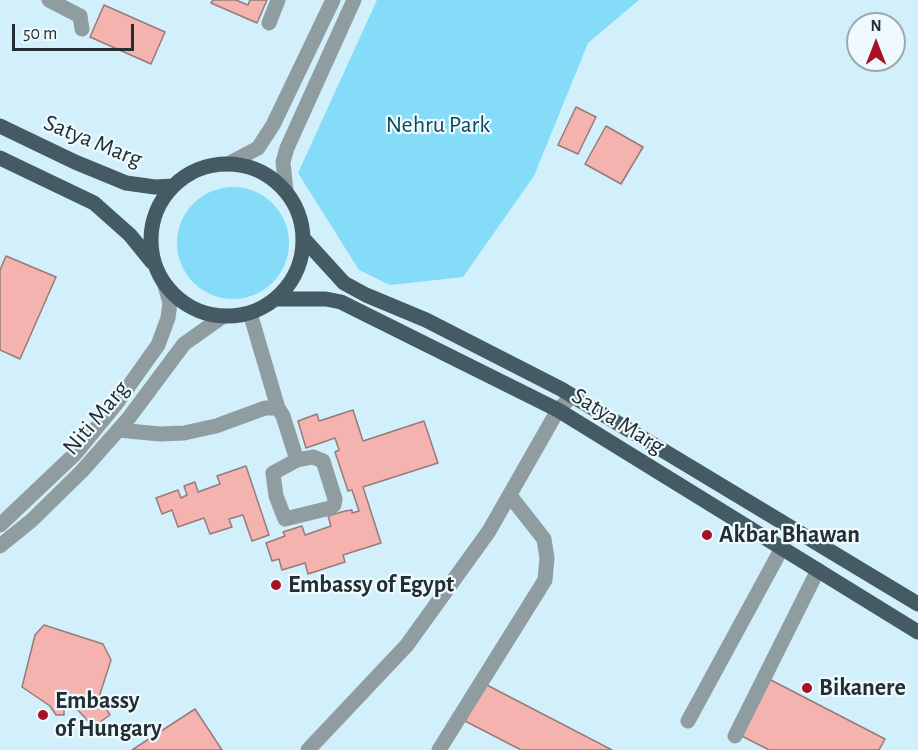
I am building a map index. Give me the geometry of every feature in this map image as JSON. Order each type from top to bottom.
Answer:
[{"type":"main road","name":"Satya Marg","points":[[0,126],[126,183],[155,188],[173,186]]},
{"type":"main road","points":[[0,158],[93,203],[130,235],[154,264],[165,286],[190,308],[222,317],[250,313],[275,299],[285,290],[299,266],[303,238],[297,208],[285,191],[265,174],[241,165],[208,166],[189,174],[173,186],[158,205],[151,228],[154,264]]},
{"type":"main road","name":"Satya Marg","points":[[303,238],[344,283],[366,295],[426,320],[572,396],[918,604]]},
{"type":"main road","name":"Satya Marg","points":[[275,299],[326,299],[341,302],[558,410],[918,632]]},
{"type":"street","points":[[49,0],[80,16],[82,29]]},
{"type":"street","points":[[269,22],[278,0]]},
{"type":"street","points":[[228,164],[258,148],[273,125],[333,0]]},
{"type":"street","points":[[285,191],[283,162],[287,148],[354,0]]},
{"type":"street","name":"Niti Marg","points":[[0,525],[75,454],[116,404],[158,345],[168,318],[170,303],[165,286]]},
{"type":"street","points":[[250,313],[278,408],[283,416],[297,460]]},
{"type":"street","name":"Niti Marg","points":[[0,546],[32,520],[82,471],[118,430],[184,344],[222,317]]},
{"type":"street","points":[[308,750],[407,645],[511,497],[558,410],[572,396]]},
{"type":"street","points":[[118,430],[159,434],[184,433],[216,426],[265,408],[278,408]]},
{"type":"street","points":[[313,457],[323,461],[335,499],[334,505],[285,519],[276,496],[273,473],[277,468],[297,460],[313,457]]},
{"type":"street","points":[[439,750],[545,580],[547,558],[544,539],[511,497]]},
{"type":"street","points":[[688,721],[782,548]]},
{"type":"street","points":[[735,736],[818,570]]},
{"type":"green space","name":"Nehru Park","points":[[377,0],[639,0],[588,43],[534,176],[463,277],[390,285],[359,270],[298,173]]},
{"type":"green space","points":[[233,187],[254,191],[273,203],[285,222],[289,243],[285,264],[273,283],[254,295],[233,299],[212,295],[193,283],[181,264],[177,243],[181,222],[193,203],[212,191]]},
{"type":"building","points":[[213,0],[236,0],[248,5],[250,0],[267,0],[257,23],[211,3]]},
{"type":"building","points":[[104,5],[165,32],[151,64],[90,37]]},
{"type":"building","points":[[576,107],[596,117],[578,154],[558,145]]},
{"type":"building","points":[[606,126],[643,147],[621,184],[585,164]]},
{"type":"building","points":[[6,256],[56,277],[20,359],[0,350],[0,270]]},
{"type":"building","points":[[353,410],[363,441],[424,421],[438,463],[363,487],[381,543],[343,555],[345,562],[308,574],[305,563],[282,570],[279,559],[272,561],[266,543],[285,536],[283,532],[302,526],[305,535],[331,526],[328,516],[345,511],[352,510],[352,513],[359,511],[352,490],[348,491],[335,452],[339,450],[335,438],[306,448],[298,421],[317,414],[319,421]]},
{"type":"building","points":[[246,466],[269,535],[252,541],[243,515],[229,519],[232,527],[210,534],[204,518],[178,527],[172,510],[162,514],[156,498],[178,490],[181,498],[187,495],[184,486],[195,482],[198,492],[220,484],[217,476]]},
{"type":"building","points":[[44,625],[103,644],[111,660],[99,697],[110,715],[93,727],[78,710],[64,707],[64,715],[56,715],[50,706],[22,687],[35,635]]},
{"type":"building","points":[[767,678],[885,739],[879,750],[769,750],[738,734]]},
{"type":"building","points":[[485,684],[612,750],[521,750],[465,721]]},
{"type":"building","points":[[195,709],[222,750],[132,750]]},
{"type":"place","name":"Akbar Bhawan","points":[[707,535]]},
{"type":"place","name":"Embassy of Egypt","points":[[276,585]]},
{"type":"place","name":"Bikanere","points":[[807,688]]},
{"type":"place","name":"Embassy of Hungary","points":[[43,715]]}]
